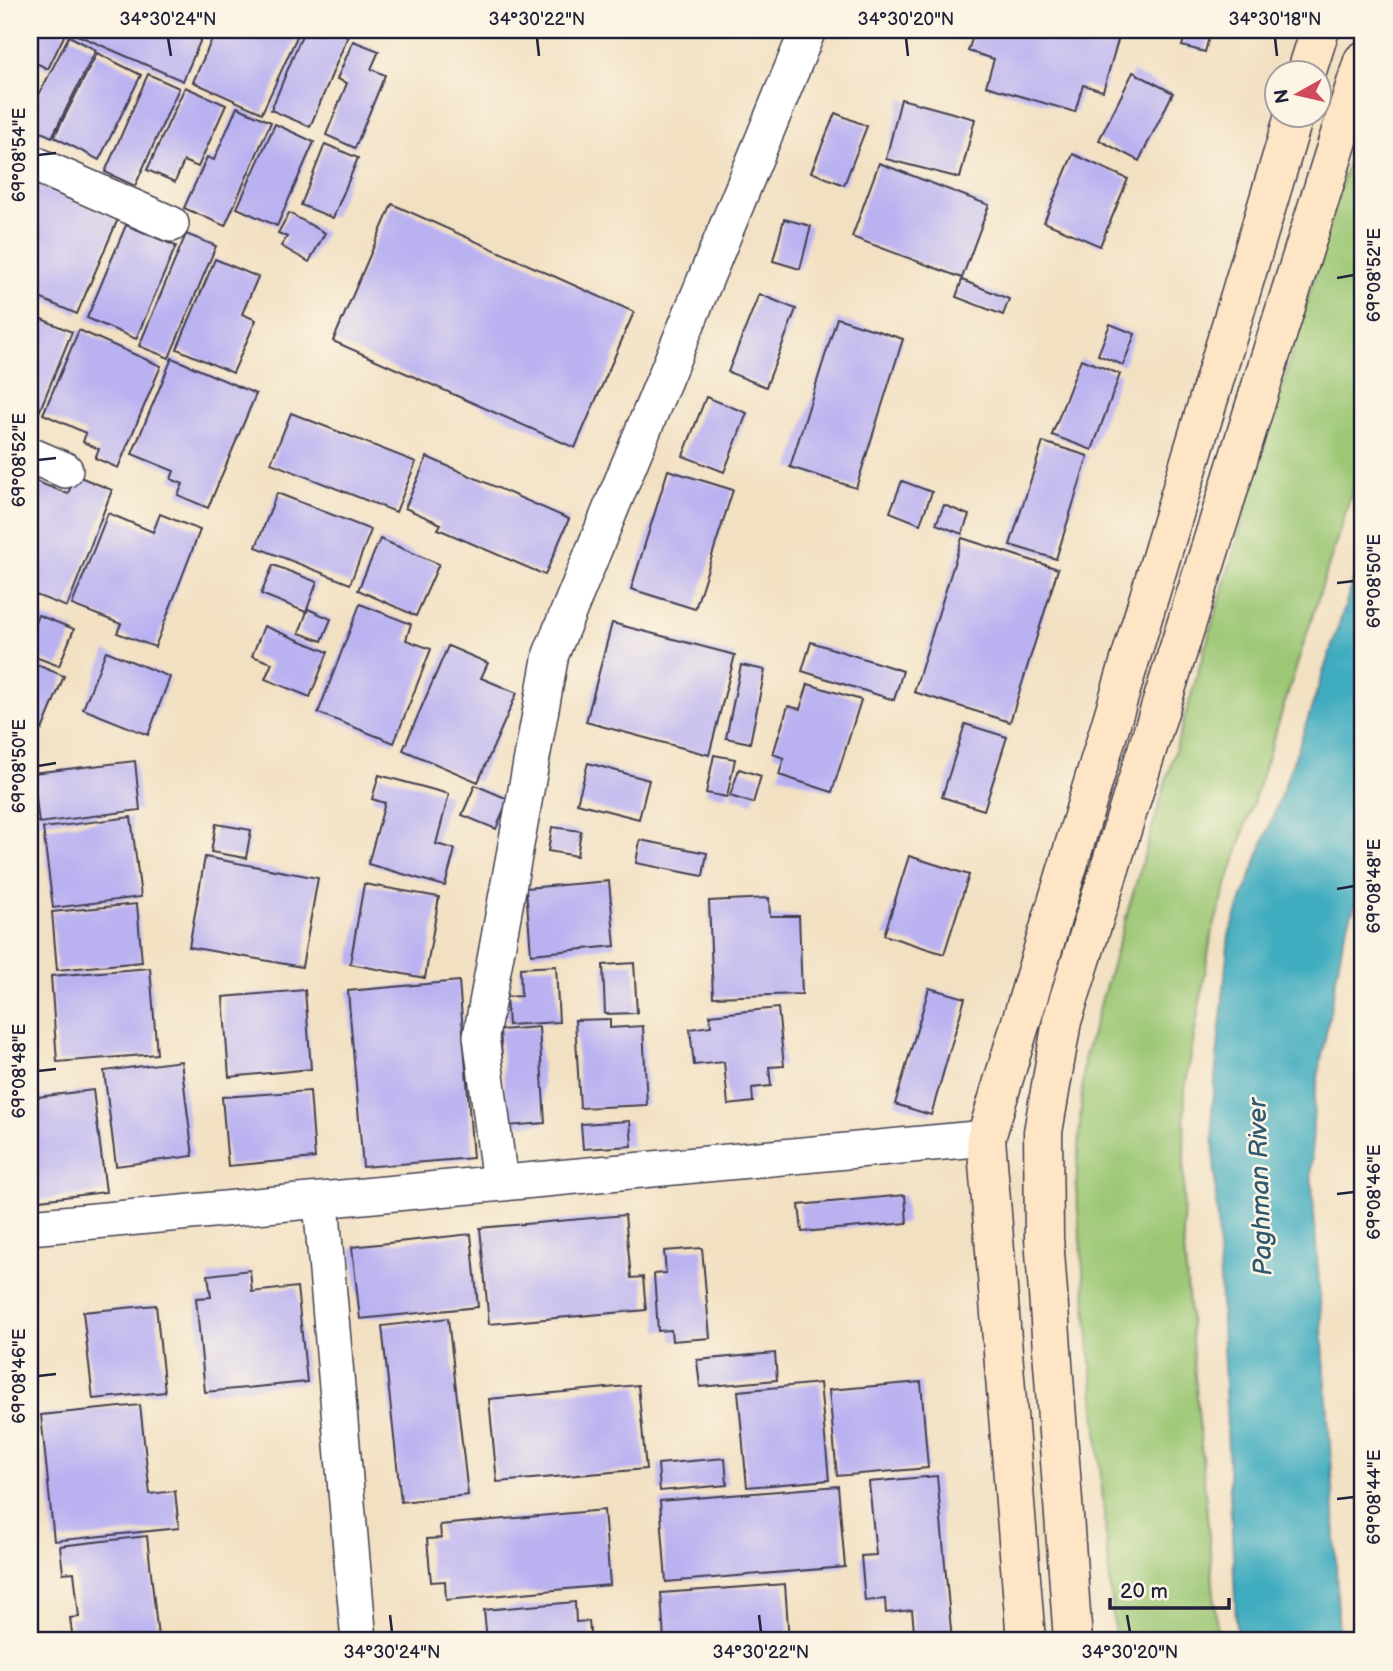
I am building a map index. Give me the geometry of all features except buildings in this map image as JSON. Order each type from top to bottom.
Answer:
[{"type":"main road","points":[[1310,60],[1320,30]]},
{"type":"main road","points":[[1073,1641],[1044,1238],[1042,1132],[1060,1033],[1363,61]]},
{"type":"main road","points":[[1026,1641],[986,1138],[1290,130]]},
{"type":"street","points":[[500,1183],[481,1036],[551,654],[808,30]]},
{"type":"street","points":[[30,162],[171,223]]},
{"type":"street","points":[[30,455],[65,470]]},
{"type":"street","points":[[30,1227],[986,1138]]},
{"type":"street","points":[[321,1202],[359,1641]]},
{"type":"green space","points":[[1351,152],[1363,156],[1363,457],[1212,932],[1185,1089],[1183,1237],[1218,1641],[1115,1641],[1076,1188],[1084,1060]]},
{"type":"water","name":"Paghman River","points":[[1363,551],[1363,882],[1343,939],[1314,1100],[1311,1170],[1333,1488],[1339,1641],[1237,1641],[1212,1111],[1229,935],[1299,746]]}]
